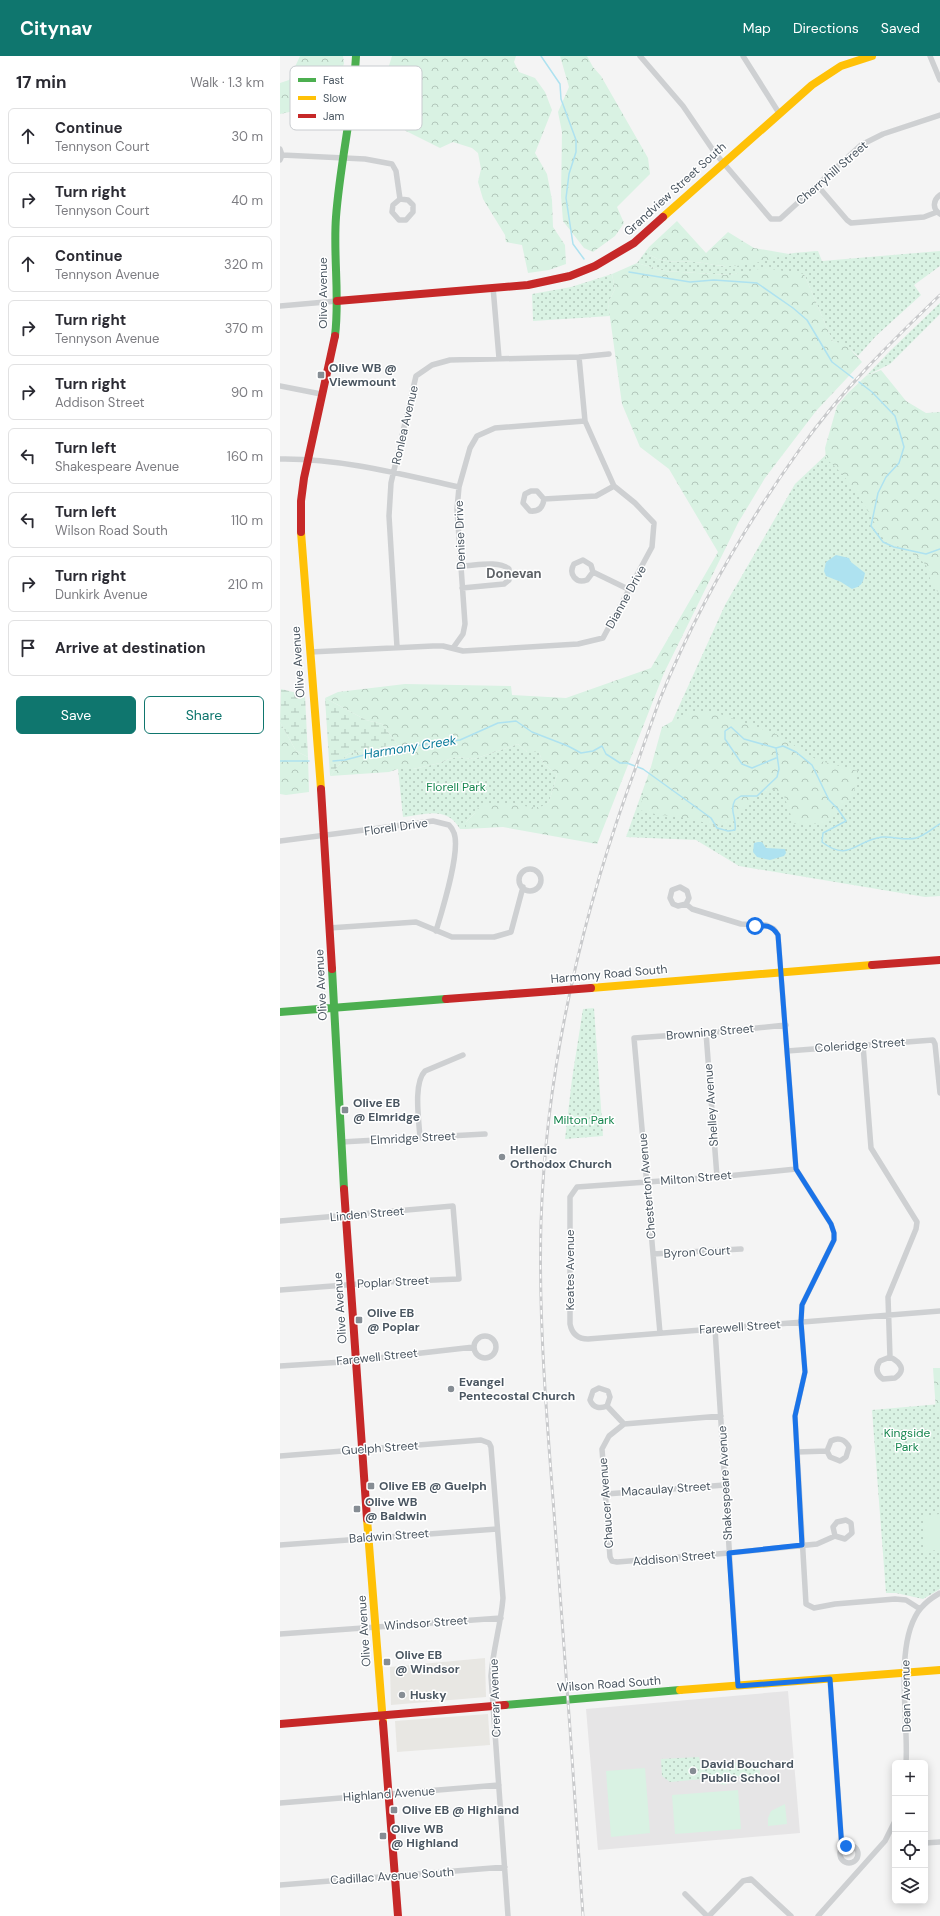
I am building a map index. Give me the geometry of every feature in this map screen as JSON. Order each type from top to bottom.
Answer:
[{"type":"main road","name":"Olive Avenue","points":[[355,66],[356,56]]},
{"type":"main road","name":"Grandview Street South","points":[[337,301],[528,284],[564,278],[595,266],[634,243],[779,113],[825,76],[841,66],[872,56]]},
{"type":"main road","name":"Olive Avenue","points":[[348,130],[336,226],[337,301],[334,339],[306,460],[301,500],[300,526],[325,836],[350,1284],[368,1538],[398,1916]]},
{"type":"main road","name":"Harmony Road South","points":[[280,1012],[940,960]]},
{"type":"main road","name":"Wilson Road South","points":[[280,1724],[493,1705],[940,1670]]},
{"type":"street","points":[[640,56],[645,64],[683,106],[723,162]]},
{"type":"street","points":[[743,56],[779,113]]},
{"type":"street","points":[[930,56],[940,80]]},
{"type":"street","name":"Cherryhill Street","points":[[723,162],[771,219],[780,219],[861,144],[883,134],[940,115]]},
{"type":"street","points":[[280,149],[281,158],[365,158],[392,164],[396,171],[400,199]]},
{"type":"street","points":[[817,186],[851,223],[924,217],[938,213],[935,201],[940,195]]},
{"type":"street","points":[[493,287],[499,358]]},
{"type":"street","name":"Grandview Street South","points":[[280,306],[337,301]]},
{"type":"street","name":"Ronlea Avenue","points":[[397,647],[389,516],[391,483],[416,376],[432,365],[450,360],[579,357],[609,354]]},
{"type":"street","name":"Dianne Drive","points":[[310,652],[433,646],[453,648],[463,651],[578,644],[603,638],[652,547],[654,523],[635,503],[614,486],[585,421],[579,357]]},
{"type":"street","points":[[280,386],[322,394]]},
{"type":"street","name":"Denise Drive","points":[[453,648],[463,634],[466,624],[457,516],[459,487],[470,448],[477,436],[495,428],[585,421]]},
{"type":"street","points":[[280,459],[306,460],[393,472],[459,487]]},
{"type":"street","points":[[544,499],[596,496],[614,486]]},
{"type":"street","points":[[461,566],[505,566],[508,569],[509,580],[504,584],[462,588]]},
{"type":"street","points":[[593,572],[630,590]]},
{"type":"street","name":"Florell Drive","points":[[280,841],[433,821],[449,825],[454,833],[455,839],[451,876],[436,931]]},
{"type":"street","points":[[329,928],[416,922],[452,937],[494,937],[511,932],[523,887]]},
{"type":"street","points":[[686,904],[692,909],[741,924],[766,925],[774,929],[778,935],[796,1169],[831,1224],[834,1233],[834,1240],[802,1305],[801,1322],[805,1372],[795,1416],[805,1601],[809,1606],[814,1608],[835,1604],[895,1599],[906,1600],[920,1609]]},
{"type":"street","name":"Browning Street","points":[[634,1038],[786,1025]]},
{"type":"street","name":"Shelley Avenue","points":[[706,1033],[717,1177]]},
{"type":"street","name":"Chesterton Avenue","points":[[634,1038],[645,1182],[660,1333]]},
{"type":"street","name":"Coleridge Street","points":[[787,1050],[933,1040],[936,1044],[940,1093]]},
{"type":"street","points":[[863,1044],[871,1148],[917,1222],[916,1229],[888,1297],[890,1357]]},
{"type":"street","points":[[420,1138],[418,1086],[421,1075],[425,1071],[463,1055]]},
{"type":"street","name":"Elmridge Street","points":[[341,1142],[485,1134]]},
{"type":"street","name":"Milton Street","points":[[573,1190],[580,1186],[717,1177],[796,1169]]},
{"type":"street","name":"Keates Avenue","points":[[573,1190],[570,1197],[570,1324],[571,1329],[578,1337],[588,1339]]},
{"type":"street","name":"Linden Street","points":[[280,1221],[453,1206],[459,1280]]},
{"type":"street","name":"Byron Court","points":[[653,1254],[741,1250]]},
{"type":"street","name":"Poplar Street","points":[[280,1290],[350,1284],[459,1280]]},
{"type":"street","name":"Farewell Street","points":[[588,1339],[940,1311]]},
{"type":"street","name":"Shakespeare Avenue","points":[[715,1329],[738,1686]]},
{"type":"street","name":"Farewell Street","points":[[280,1366],[356,1360],[474,1347]]},
{"type":"street","points":[[890,1357],[902,1365],[901,1372],[895,1378],[883,1379],[877,1374],[877,1365],[883,1359],[890,1357]]},
{"type":"street","points":[[607,1406],[624,1424],[721,1416]]},
{"type":"street","name":"Chaucer Avenue","points":[[617,1562],[612,1561],[610,1557],[602,1449],[609,1436],[624,1424]]},
{"type":"street","name":"Guelph Street","points":[[280,1456],[481,1440]]},
{"type":"street","name":"Crerar Avenue","points":[[481,1440],[489,1443],[491,1447],[502,1598],[501,1618],[492,1661],[493,1705],[508,1916]]},
{"type":"street","points":[[796,1452],[827,1451]]},
{"type":"street","name":"Macaulay Street","points":[[606,1494],[725,1485]]},
{"type":"street","name":"Baldwin Street","points":[[280,1545],[497,1528]]},
{"type":"street","name":"Addison Street","points":[[617,1562],[817,1544],[835,1536]]},
{"type":"street","name":"Dean Avenue","points":[[906,1760],[904,1673],[911,1629],[920,1609],[930,1599],[940,1593]]},
{"type":"street","name":"Windsor Street","points":[[280,1634],[501,1618]]},
{"type":"street","points":[[830,1679],[842,1849]]},
{"type":"street","name":"Highland Avenue","points":[[280,1803],[499,1785]]},
{"type":"street","points":[[818,1916],[892,1832]]},
{"type":"street","points":[[928,1843],[940,1842]]},
{"type":"street","name":"Cadillac Avenue South","points":[[280,1884],[505,1867]]},
{"type":"street","points":[[685,1894],[708,1916],[743,1881],[751,1879],[791,1916]]},
{"type":"shaded area","points":[[485,1658],[486,1697],[391,1705],[390,1667]]},
{"type":"shaded area","name":"David Bouchard Public School","points":[[788,1691],[800,1833],[598,1850],[586,1709]]},
{"type":"shaded area","points":[[488,1714],[490,1745],[397,1752],[395,1721]]},
{"type":"green space","points":[[300,56],[343,56],[344,63],[343,66],[295,66]]},
{"type":"green space","points":[[392,56],[516,56],[514,62],[519,72],[535,78],[545,92],[552,110],[535,153],[547,174],[552,200],[553,227],[565,245],[566,264],[549,270],[528,273],[522,245],[506,242],[505,235],[483,199],[478,182],[481,169],[478,153],[472,148],[453,142],[440,148],[405,130],[422,130],[422,66],[389,66]]},
{"type":"green space","points":[[560,56],[587,56],[593,67],[601,76],[648,158],[650,174],[617,207],[624,223],[615,236],[593,252],[584,248],[563,221],[561,196],[562,132],[558,112],[569,87]]},
{"type":"green space","points":[[290,78],[290,112],[280,114],[280,83],[289,80]]},
{"type":"green space","points":[[677,221],[706,253],[728,232],[754,248],[789,254],[757,263],[733,266],[721,266],[698,262],[666,261],[650,255],[649,247]]},
{"type":"green space","points":[[649,247],[650,255],[661,260],[672,262],[698,262],[724,266],[750,263],[792,253],[818,251],[822,261],[940,251],[940,266],[914,285],[921,295],[876,336],[858,356],[845,344],[833,342],[804,274],[746,272],[729,275],[665,271],[637,263]]},
{"type":"green space","points":[[637,263],[665,271],[729,275],[764,268],[804,274],[833,342],[845,343],[862,362],[816,411],[765,478],[738,523],[664,673],[597,844],[503,827],[466,829],[466,822],[475,813],[480,805],[509,804],[540,807],[549,802],[557,775],[543,763],[539,752],[527,752],[518,744],[474,759],[457,757],[440,763],[413,769],[398,769],[389,772],[330,776],[348,754],[397,744],[382,724],[366,720],[325,698],[338,692],[405,684],[511,686],[512,695],[566,698],[651,668],[718,552],[669,469],[640,447],[622,404],[608,303],[615,289],[612,274]]},
{"type":"green space","points":[[612,274],[615,289],[608,303],[610,316],[533,321],[532,294],[571,287]]},
{"type":"green space","points":[[940,303],[940,314],[890,364],[866,376],[890,351]]},
{"type":"green space","points":[[881,370],[906,401],[926,413],[940,412],[940,594],[932,585],[926,565],[911,551],[885,542],[852,486],[826,459],[825,448],[837,406],[866,376]]},
{"type":"green space","points":[[846,436],[940,479],[940,896],[925,897],[739,866],[696,840],[626,837],[650,770],[725,605],[795,484]]},
{"type":"green space","points":[[281,689],[305,695],[308,757],[296,751],[280,722]]},
{"type":"green space","points":[[325,698],[366,720],[382,724],[397,744],[348,754],[330,776]]},
{"type":"green space","points":[[689,712],[714,712],[776,734],[817,760],[858,771],[853,797],[824,824],[794,824],[784,796],[774,789],[755,795],[732,823],[719,826],[677,816],[659,815],[639,810],[662,727]]},
{"type":"green space","points":[[280,722],[296,751],[308,757],[309,792],[286,795],[280,794]]},
{"type":"green space","name":"Florell Park","points":[[518,744],[527,752],[539,752],[543,763],[557,775],[549,802],[545,805],[539,808],[527,808],[514,804],[475,813],[466,822],[466,829],[460,829],[449,817],[442,814],[428,813],[403,817],[398,769],[413,769],[440,763],[457,757],[474,759]]},
{"type":"green space","name":"Milton Park","points":[[594,1008],[603,1136],[565,1139],[572,1079],[583,1009]]},
{"type":"green space","points":[[933,1368],[940,1368],[940,1412],[936,1411]]},
{"type":"green space","name":"Kingside Park","points":[[940,1404],[940,1589],[923,1599],[896,1593],[886,1593],[872,1410]]},
{"type":"green space","points":[[940,1514],[940,1550],[925,1551],[923,1516]]},
{"type":"green space","points":[[699,1757],[701,1765],[759,1761],[760,1774],[732,1777],[725,1785],[717,1783],[713,1778],[670,1782],[662,1776],[661,1759]]},
{"type":"green space","points":[[645,1768],[650,1833],[611,1837],[606,1771]]},
{"type":"green space","points":[[738,1790],[741,1829],[675,1834],[672,1795]]},
{"type":"green space","points":[[785,1804],[787,1824],[768,1826],[768,1818],[771,1811]]},
{"type":"water","points":[[836,555],[849,558],[851,562],[865,573],[863,582],[858,587],[852,589],[841,582],[826,576],[824,571],[826,562]]},
{"type":"water","points":[[762,842],[766,848],[785,849],[786,853],[784,856],[770,860],[757,857],[753,852],[754,843]]},
{"type":"waterway","points":[[541,56],[560,84],[561,99],[576,140],[576,152],[569,174],[566,198],[573,244],[584,259]]},
{"type":"waterway","points":[[629,272],[690,282],[714,280],[757,283],[793,308],[807,320],[832,362],[853,378]]},
{"type":"waterway","points":[[859,382],[872,392],[895,416],[904,447],[899,463],[886,477],[878,493],[871,526],[883,542],[894,547],[926,554],[940,549]]},
{"type":"waterway","name":"Harmony Creek","points":[[333,761],[345,760],[383,750],[460,740],[498,723],[516,721],[532,732],[568,746],[581,753],[593,751],[602,746],[606,754],[620,763],[627,763],[643,769],[711,818],[717,828],[728,831],[735,830],[733,811],[733,804],[735,800],[741,796],[757,796],[777,777],[779,769],[776,748]]},
{"type":"waterway","points":[[776,748],[744,739],[731,727],[725,731],[725,739],[742,764],[752,768],[776,758]]},
{"type":"waterway","name":"Harmony Creek","points":[[776,748],[783,746],[796,752],[812,765],[829,800],[846,821],[823,833],[822,842],[831,848],[846,850],[882,837],[912,839],[925,834],[940,824]]},
{"type":"waterway","name":"Harmony Creek","points":[[280,761],[309,761]]},
{"type":"railway","points":[[583,1916],[548,1428],[540,1263],[544,1166],[558,1056],[568,1002],[594,895],[628,789],[660,699],[705,601],[722,570],[779,478],[815,428],[866,369],[940,295]]},
{"type":"traffic: fast","points":[[355,66],[356,56]]},
{"type":"traffic: fast","points":[[335,336],[337,306],[335,232],[340,177],[347,130]]},
{"type":"traffic: fast","points":[[332,969],[344,1189]]},
{"type":"traffic: fast","points":[[280,1012],[446,999]]},
{"type":"traffic: fast","points":[[505,1705],[680,1690]]},
{"type":"traffic: slow","points":[[663,217],[812,85],[841,66],[872,56]]},
{"type":"traffic: slow","points":[[301,532],[321,789]]},
{"type":"traffic: slow","points":[[591,988],[872,965]]},
{"type":"traffic: slow","points":[[367,1519],[383,1723]]},
{"type":"traffic: slow","points":[[680,1690],[940,1670]]},
{"type":"traffic: jam","points":[[337,301],[528,285],[570,276],[595,266],[634,243],[663,217]]},
{"type":"traffic: jam","points":[[301,532],[301,501],[304,478],[335,336]]},
{"type":"traffic: jam","points":[[321,789],[332,969]]},
{"type":"traffic: jam","points":[[872,965],[940,960]]},
{"type":"traffic: jam","points":[[553,991],[591,988]]},
{"type":"traffic: jam","points":[[446,999],[553,991]]},
{"type":"traffic: jam","points":[[344,1189],[367,1519]]},
{"type":"traffic: jam","points":[[280,1724],[505,1705]]},
{"type":"traffic: jam","points":[[383,1723],[398,1916]]},
{"type":"place","name":"Olive WB @ Viewmount","points":[[321,375]]},
{"type":"place","name":"Olive EB @ Elmridge","points":[[345,1110]]},
{"type":"place","name":"Hellenic Orthodox Church","points":[[502,1157]]},
{"type":"place","name":"Olive EB @ Poplar","points":[[359,1320]]},
{"type":"place","name":"Evangel Pentecostal Church","points":[[451,1389]]},
{"type":"place","name":"Olive EB @ Guelph","points":[[371,1486]]},
{"type":"place","name":"Olive WB @ Baldwin","points":[[357,1509]]},
{"type":"place","name":"Olive EB @ Windsor","points":[[387,1662]]},
{"type":"place","name":"Husky","points":[[402,1695]]},
{"type":"place","name":"David Bouchard Public School","points":[[693,1771]]},
{"type":"place","name":"Olive EB @ Highland","points":[[394,1810]]},
{"type":"place","name":"Olive WB @ Highland","points":[[383,1836]]},
{"type":"district","name":"Donevan","points":[[514,573]]},
{"type":"route","points":[[755,926],[766,925],[774,929],[778,935],[796,1169],[831,1224],[834,1233],[834,1240],[802,1305],[801,1322],[805,1372],[795,1416],[802,1545],[729,1553],[738,1686],[830,1679],[842,1849],[846,1846]]}]
